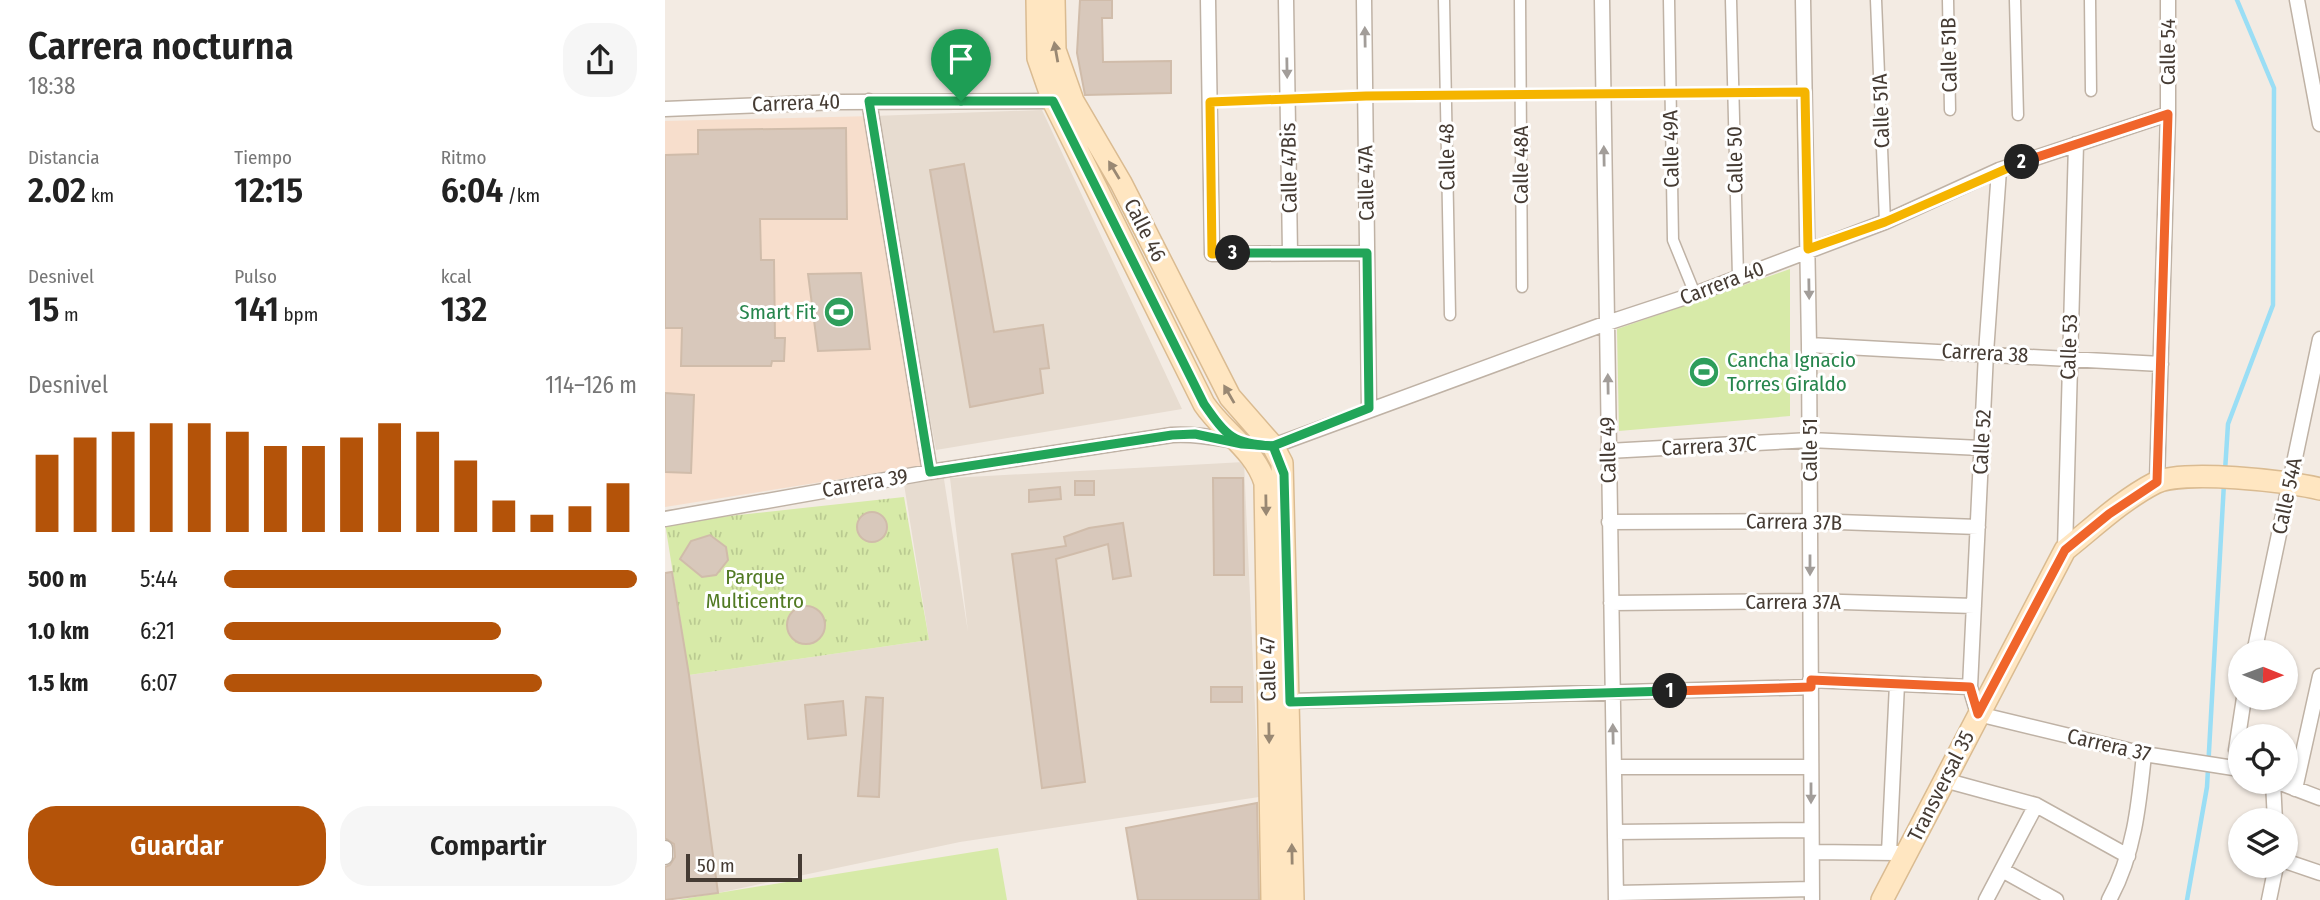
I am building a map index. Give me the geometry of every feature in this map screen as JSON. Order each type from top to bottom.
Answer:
[{"type":"main road","name":"Calle 46","points":[[1037,0],[1038,58],[1053,101],[1204,404],[1216,422],[1242,444]]},
{"type":"main road","name":"Calle 46","points":[[1054,0],[1055,50],[1073,101],[1121,183],[1230,397],[1273,446]]},
{"type":"main road","name":"Calle 47","points":[[1242,444],[1258,465],[1266,493],[1272,900]]},
{"type":"main road","name":"Calle 47","points":[[1273,446],[1284,474],[1293,900]]},
{"type":"main road","points":[[2157,482],[2178,477],[2290,481],[2320,489]]},
{"type":"main road","name":"Transversal 35","points":[[1882,900],[1898,853],[1944,780],[2065,550],[2109,514],[2157,482]]},
{"type":"street","points":[[1208,0],[1212,254],[1367,253]]},
{"type":"street","name":"Calle 47Bis","points":[[1286,0],[1290,253]]},
{"type":"street","name":"Calle 47A","points":[[1364,0],[1369,408]]},
{"type":"street","name":"Calle 48","points":[[1444,0],[1450,315]]},
{"type":"street","name":"Calle 48A","points":[[1520,0],[1522,288]]},
{"type":"street","name":"Calle 49","points":[[1602,0],[1616,897]]},
{"type":"street","name":"Calle 49A","points":[[1668,0],[1673,240],[1695,294]]},
{"type":"street","name":"Calle 50","points":[[1731,0],[1738,277]]},
{"type":"street","name":"Calle 51","points":[[1804,0],[1812,894]]},
{"type":"street","name":"Calle 51A","points":[[1877,0],[1885,222]]},
{"type":"street","name":"Calle 51B","points":[[1948,0],[1950,110]]},
{"type":"street","points":[[2015,0],[2018,116]]},
{"type":"street","points":[[2090,0],[2091,90]]},
{"type":"street","name":"Calle 54","points":[[2157,482],[2168,114],[2168,0]]},
{"type":"street","points":[[2297,0],[2320,124]]},
{"type":"street","points":[[1210,102],[1366,96],[1805,92]]},
{"type":"street","name":"Carrera 40","points":[[665,109],[869,101],[1053,101]]},
{"type":"street","points":[[869,101],[930,472]]},
{"type":"street","name":"Carrera 40","points":[[1273,446],[1369,408],[1695,294],[1885,222],[1999,170],[2168,114]]},
{"type":"street","name":"Calle 53","points":[[2065,550],[2068,357],[2076,145]]},
{"type":"street","name":"Calle 52","points":[[1978,714],[1970,687],[1986,353],[1999,170]]},
{"type":"street","name":"Calle 54A","points":[[2257,640],[2320,339]]},
{"type":"street","name":"Carrera 38","points":[[1809,345],[2161,364]]},
{"type":"street","name":"Carrera 39","points":[[665,519],[930,472],[1172,435],[1195,434],[1242,444],[1273,446]]},
{"type":"street","name":"Carrera 37C","points":[[1608,451],[1810,440],[1981,448]]},
{"type":"street","name":"Carrera 37B","points":[[1609,522],[1810,522],[1978,527]]},
{"type":"street","name":"Carrera 37A","points":[[1611,603],[1810,601],[1975,606]]},
{"type":"street","points":[[2298,775],[2320,676]]},
{"type":"street","points":[[1290,702],[1613,693],[1811,683],[1970,687]]},
{"type":"street","points":[[1812,852],[1898,853],[1897,684]]},
{"type":"street","name":"Carrera 37","points":[[1978,714],[2144,754],[2228,767]]},
{"type":"street","points":[[2109,900],[2122,877],[2128,856],[2138,812],[2144,754]]},
{"type":"street","points":[[1614,767],[1811,767]]},
{"type":"street","points":[[1944,780],[2036,805],[2128,856]]},
{"type":"street","points":[[2298,790],[2320,798]]},
{"type":"street","points":[[1986,900],[2036,805]]},
{"type":"street","points":[[1615,832],[1811,830]]},
{"type":"street","points":[[665,848],[665,858]]},
{"type":"street","points":[[2298,865],[2320,873]]},
{"type":"street","points":[[2002,870],[2056,900]]},
{"type":"street","points":[[2269,900],[2274,878]]},
{"type":"street","points":[[1616,897],[1812,894]]},
{"type":"shaded area","points":[[1042,110],[1182,409],[936,450],[873,116]]},
{"type":"shaded area","points":[[873,116],[928,465],[665,507],[665,121]]},
{"type":"shaded area","points":[[1244,462],[1259,797],[960,842],[718,893],[689,675],[929,640],[903,478],[943,473],[968,632],[950,478]]},
{"type":"green space","name":"Cancha Ignacio Torres Giraldo","points":[[1790,269],[1790,416],[1619,431],[1617,329]]},
{"type":"green space","name":"Parque Multicentro","points":[[904,497],[929,640],[689,675],[665,523]]},
{"type":"green space","points":[[998,848],[1007,900],[678,900],[718,893]]},
{"type":"building","points":[[1080,0],[1112,0],[1112,18],[1102,18],[1103,62],[1171,61],[1171,93],[1085,95],[1077,53]]},
{"type":"building","points":[[846,128],[847,219],[760,219],[761,260],[774,260],[775,338],[785,338],[784,361],[772,361],[771,366],[681,366],[682,328],[665,328],[665,155],[698,154],[698,130]]},
{"type":"building","points":[[964,164],[994,332],[1043,325],[1049,368],[1040,369],[1043,393],[970,407],[930,170]]},
{"type":"building","name":"Smart Fit","points":[[861,273],[870,349],[818,351],[808,274]]},
{"type":"building","points":[[665,393],[694,395],[691,473],[665,472]]},
{"type":"building","points":[[1213,478],[1243,478],[1244,575],[1214,575]]},
{"type":"building","points":[[1075,481],[1094,481],[1094,495],[1075,495]]},
{"type":"building","points":[[1060,487],[1061,499],[1029,502],[1029,490]]},
{"type":"building","points":[[872,512],[883,516],[887,527],[883,538],[872,542],[861,538],[857,527],[861,516]]},
{"type":"building","points":[[1123,523],[1131,576],[1113,579],[1108,544],[1056,559],[1085,782],[1042,788],[1012,554],[1066,546],[1064,537],[1089,528]]},
{"type":"building","points":[[710,535],[726,547],[728,560],[716,575],[702,577],[680,559],[691,541]]},
{"type":"building","points":[[672,572],[689,675],[718,893],[665,900],[665,867],[670,865],[675,857],[674,844],[665,838],[665,573]]},
{"type":"building","points":[[806,606],[820,611],[825,625],[820,639],[806,644],[792,639],[787,625],[792,611]]},
{"type":"building","points":[[1211,687],[1242,687],[1242,702],[1211,702]]},
{"type":"building","points":[[866,697],[883,698],[879,797],[858,796]]},
{"type":"building","points":[[843,701],[846,735],[808,739],[805,705]]},
{"type":"building","points":[[1257,803],[1259,900],[1138,900],[1126,828]]},
{"type":"waterway","points":[[2225,471],[2228,424],[2273,305],[2274,88],[2237,0]]},
{"type":"waterway","points":[[2187,900],[2207,787],[2224,483]]},
{"type":"place","name":"Smart Fit","points":[[839,312]]},
{"type":"place","name":"Cancha Ignacio Torres Giraldo","points":[[1704,372]]},
{"type":"route","points":[[961,101],[869,101],[930,472],[1172,435],[1195,434],[1242,444],[1273,446],[1369,408],[1367,253],[1212,254],[1210,102],[1366,96],[1805,92],[1808,249],[1885,222],[1999,170],[2168,114],[2157,482],[2109,514],[2065,550],[1978,714],[1970,687],[1811,680],[1811,687],[1290,702],[1284,474],[1282,463],[1273,446],[1242,444],[1216,422],[1204,404],[1053,101],[961,101]]}]
